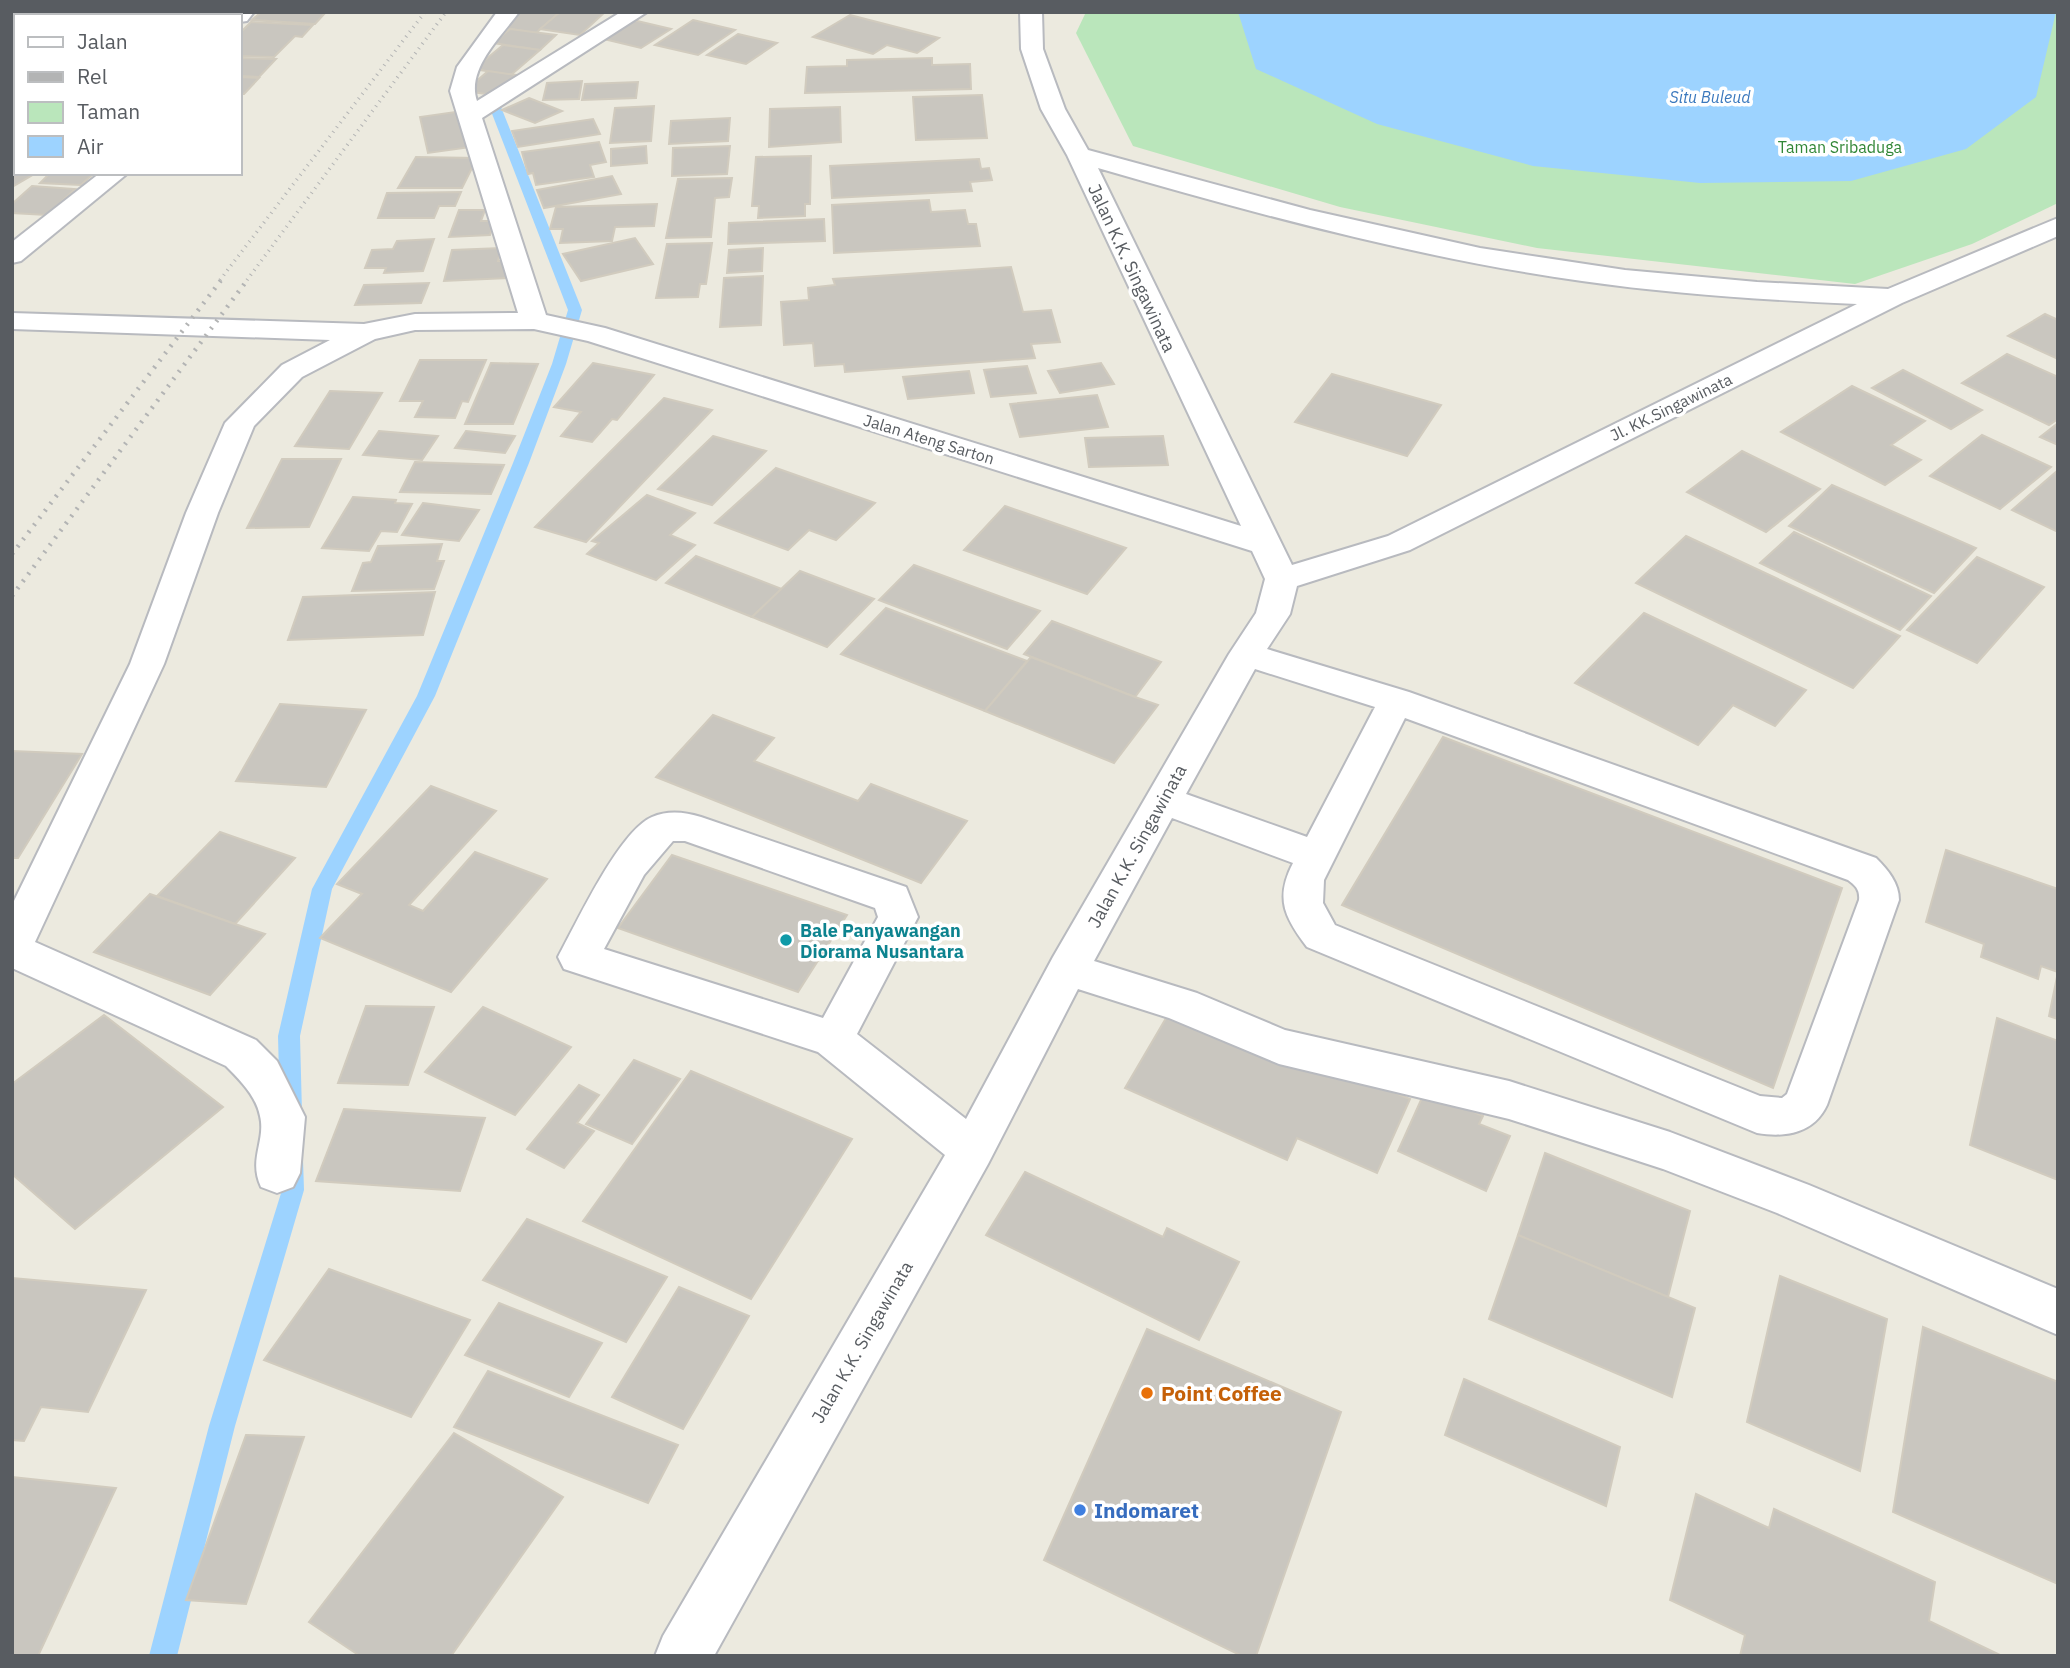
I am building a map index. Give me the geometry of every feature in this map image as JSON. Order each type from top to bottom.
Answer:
[{"type":"street","points":[[508,12],[468,67],[462,91],[543,322]]},
{"type":"street","points":[[471,115],[636,12]]},
{"type":"street","name":"Jalan K.K. Singawinata","points":[[683,1656],[972,1150],[1163,800],[1246,654],[1273,614],[1273,562],[1079,155],[1053,109],[1032,49],[1031,12]]},
{"type":"street","points":[[1079,155],[1300,216],[1539,266],[1661,281],[1892,297]]},
{"type":"street","points":[[12,255],[113,175]]},
{"type":"street","name":"Jl. KK.Singawinata","points":[[1273,562],[1399,543],[1892,297],[2058,226]]},
{"type":"street","points":[[12,321],[366,332]]},
{"type":"street","name":"Jalan Ateng Sarton","points":[[366,332],[415,322],[543,322],[595,334],[1273,562]]},
{"type":"street","points":[[277,1173],[283,1118],[262,1074],[241,1053],[12,949],[147,664],[202,513],[240,423],[292,371],[366,332]]},
{"type":"street","points":[[1246,654],[1396,701],[1862,869],[1875,881],[1880,892],[1879,900],[1805,1105],[1796,1115],[1781,1119],[1757,1114],[1321,936],[1306,917],[1300,893],[1316,856],[1396,701]]},
{"type":"street","points":[[1163,800],[1316,856]]},
{"type":"street","points":[[833,1040],[898,917],[892,898],[687,827],[664,827],[647,841],[594,926],[579,957],[833,1040],[972,1150]]},
{"type":"street","points":[[1068,970],[1182,1005],[1279,1046],[1509,1100],[1670,1152],[1793,1199],[2058,1312]]},
{"type":"green space","name":"Taman Sribaduga","points":[[1086,12],[2058,12],[2058,203],[1972,244],[1855,284],[1537,248],[1340,207],[1133,146],[1076,33]]},
{"type":"water","name":"Situ Buleud","points":[[1238,12],[2056,12],[2036,97],[1966,149],[1851,181],[1700,183],[1533,166],[1377,124],[1256,69]]},
{"type":"building","points":[[12,12],[66,12],[14,14],[12,35]]},
{"type":"building","points":[[142,12],[225,12],[223,14],[140,14]]},
{"type":"building","points":[[261,12],[326,12],[315,24],[252,20]]},
{"type":"building","points":[[518,12],[560,12],[536,33],[499,27]]},
{"type":"building","points":[[560,12],[605,12],[580,35],[540,29]]},
{"type":"building","points":[[850,15],[939,38],[917,53],[887,45],[873,54],[813,37]]},
{"type":"building","points":[[633,20],[671,29],[641,48],[604,39]]},
{"type":"building","points":[[693,20],[735,30],[698,55],[655,45]]},
{"type":"building","points":[[251,22],[313,25],[302,37],[295,36],[274,57],[242,56],[242,31]]},
{"type":"building","points":[[510,29],[556,35],[540,50],[493,43]]},
{"type":"building","points":[[738,34],[777,43],[746,64],[707,55]]},
{"type":"building","points":[[503,45],[540,50],[511,75],[474,69]]},
{"type":"building","points":[[242,58],[276,59],[259,77],[242,76]]},
{"type":"building","points":[[932,58],[932,65],[970,64],[971,89],[805,93],[807,67],[847,66],[847,60]]},
{"type":"building","points":[[488,71],[516,75],[493,95],[465,91]]},
{"type":"building","points":[[242,77],[259,78],[244,94]]},
{"type":"building","points":[[582,81],[579,99],[543,100],[547,83]]},
{"type":"building","points":[[638,82],[636,98],[582,100],[585,84]]},
{"type":"building","points":[[982,95],[987,138],[916,140],[913,97]]},
{"type":"building","points":[[529,98],[562,111],[535,123],[502,110]]},
{"type":"building","points":[[654,106],[651,141],[610,143],[615,108]]},
{"type":"building","points":[[840,107],[841,142],[769,147],[770,109]]},
{"type":"building","points":[[462,111],[471,147],[428,153],[420,117]]},
{"type":"building","points":[[730,118],[728,141],[669,144],[671,121]]},
{"type":"building","points":[[593,119],[600,134],[518,147],[512,131]]},
{"type":"building","points":[[599,142],[606,162],[590,165],[594,177],[536,185],[533,173],[528,174],[522,152]]},
{"type":"building","points":[[646,146],[647,163],[611,166],[611,149]]},
{"type":"building","points":[[730,146],[727,174],[672,176],[673,148]]},
{"type":"building","points":[[811,156],[810,204],[805,204],[805,216],[758,218],[759,206],[752,206],[756,157]]},
{"type":"building","points":[[12,157],[14,175],[33,175],[12,187]]},
{"type":"building","points":[[416,157],[477,158],[462,188],[398,188]]},
{"type":"building","points":[[979,159],[981,169],[989,168],[992,180],[970,182],[972,191],[832,198],[830,166]]},
{"type":"building","points":[[48,175],[92,175],[81,185],[40,183]]},
{"type":"building","points":[[612,176],[621,194],[544,208],[537,190]]},
{"type":"building","points":[[732,178],[729,197],[715,198],[711,237],[666,238],[678,179]]},
{"type":"building","points":[[32,186],[75,189],[47,215],[12,213],[12,204]]},
{"type":"building","points":[[461,192],[455,206],[439,206],[434,218],[378,218],[387,193]]},
{"type":"building","points":[[929,200],[931,212],[965,210],[968,224],[976,224],[980,246],[834,253],[832,205]]},
{"type":"building","points":[[657,204],[654,226],[615,227],[612,241],[560,243],[563,229],[550,229],[556,207]]},
{"type":"building","points":[[459,210],[485,210],[481,221],[494,221],[490,235],[449,237]]},
{"type":"building","points":[[824,219],[825,241],[728,244],[729,223]]},
{"type":"building","points":[[635,238],[653,264],[581,281],[563,254]]},
{"type":"building","points":[[434,239],[423,271],[384,273],[386,268],[365,268],[372,250],[393,249],[397,241]]},
{"type":"building","points":[[712,243],[706,284],[700,284],[698,297],[656,298],[667,244]]},
{"type":"building","points":[[501,248],[498,261],[512,261],[508,278],[444,281],[452,250]]},
{"type":"building","points":[[763,248],[762,271],[727,273],[729,250]]},
{"type":"building","points":[[1011,267],[1023,312],[1051,310],[1060,342],[1031,344],[1035,358],[845,372],[844,364],[815,366],[813,343],[784,345],[781,302],[809,300],[808,288],[835,285],[833,279]]},
{"type":"building","points":[[763,276],[761,325],[720,327],[724,278]]},
{"type":"building","points":[[429,283],[421,303],[355,305],[364,285]]},
{"type":"building","points":[[2045,314],[2058,320],[2058,359],[2008,336]]},
{"type":"building","points":[[2007,354],[2058,377],[2058,419],[2049,425],[1962,383]]},
{"type":"building","points":[[420,360],[486,360],[468,402],[462,401],[455,418],[415,417],[423,401],[400,401]]},
{"type":"building","points":[[491,363],[538,364],[513,424],[465,424]]},
{"type":"building","points":[[593,363],[654,375],[617,420],[612,419],[592,442],[561,436],[581,412],[554,407]]},
{"type":"building","points":[[1101,363],[1114,384],[1060,393],[1048,371]]},
{"type":"building","points":[[1027,366],[1036,393],[991,397],[984,370]]},
{"type":"building","points":[[1903,370],[1982,410],[1951,429],[1872,388]]},
{"type":"building","points":[[969,371],[974,393],[908,399],[903,377]]},
{"type":"building","points":[[1332,374],[1441,405],[1407,456],[1295,422]]},
{"type":"building","points":[[1852,386],[1925,421],[1891,445],[1921,460],[1885,485],[1781,432]]},
{"type":"building","points":[[330,391],[382,393],[349,449],[295,446]]},
{"type":"building","points":[[1097,395],[1108,427],[1020,437],[1010,404]]},
{"type":"building","points":[[664,398],[712,410],[586,542],[535,527]]},
{"type":"building","points":[[2058,423],[2058,445],[2040,437]]},
{"type":"building","points":[[379,431],[438,436],[422,460],[363,455]]},
{"type":"building","points":[[466,431],[515,436],[505,453],[455,448]]},
{"type":"building","points":[[1982,435],[2051,467],[2000,509],[1930,476]]},
{"type":"building","points":[[713,436],[766,451],[712,505],[658,489]]},
{"type":"building","points":[[1163,436],[1168,465],[1089,467],[1085,438]]},
{"type":"building","points":[[1742,451],[1820,489],[1766,532],[1687,492]]},
{"type":"building","points":[[282,459],[341,459],[309,527],[247,528]]},
{"type":"building","points":[[415,462],[504,465],[491,494],[400,492]]},
{"type":"building","points":[[776,468],[875,503],[836,540],[809,530],[788,550],[715,523]]},
{"type":"building","points":[[2058,471],[2058,532],[2012,510]]},
{"type":"building","points":[[1832,485],[1976,548],[1934,593],[1789,526]]},
{"type":"building","points":[[647,495],[695,513],[670,535],[695,545],[656,580],[587,554],[599,543],[592,541]]},
{"type":"building","points":[[353,497],[412,504],[397,532],[381,531],[369,551],[322,548]]},
{"type":"building","points":[[423,503],[479,510],[459,541],[402,535]]},
{"type":"building","points":[[1005,506],[1126,548],[1087,594],[964,550]]},
{"type":"building","points":[[1794,532],[1931,596],[1900,630],[1760,563]]},
{"type":"building","points":[[1686,536],[1900,636],[1853,688],[1636,583]]},
{"type":"building","points":[[442,544],[437,561],[444,561],[434,589],[352,591],[363,563],[371,562],[378,546]]},
{"type":"building","points":[[696,556],[782,589],[752,617],[666,583]]},
{"type":"building","points":[[1977,557],[2044,587],[1977,663],[1907,630]]},
{"type":"building","points":[[914,565],[1040,611],[1007,649],[879,600]]},
{"type":"building","points":[[800,571],[874,599],[827,647],[752,617]]},
{"type":"building","points":[[435,592],[423,635],[288,640],[303,597]]},
{"type":"building","points":[[886,608],[1027,661],[985,711],[841,654]]},
{"type":"building","points":[[1644,613],[1806,690],[1775,726],[1733,705],[1698,745],[1575,683]]},
{"type":"building","points":[[1052,621],[1161,662],[1135,697],[1024,654]]},
{"type":"building","points":[[1031,657],[1158,705],[1114,763],[985,711]]},
{"type":"building","points":[[280,704],[366,710],[326,787],[236,781]]},
{"type":"building","points":[[713,715],[774,738],[754,761],[858,801],[871,784],[967,821],[921,883],[656,777]]},
{"type":"building","points":[[1443,737],[1842,888],[1773,1088],[1342,905]]},
{"type":"building","points":[[12,751],[82,754],[18,858],[12,858]]},
{"type":"building","points":[[431,786],[496,811],[409,905],[423,911],[475,852],[547,879],[451,992],[320,938],[362,894],[337,884]]},
{"type":"building","points":[[220,832],[295,858],[235,924],[157,896]]},
{"type":"building","points":[[1946,850],[2058,889],[2058,972],[2041,966],[2038,979],[1981,957],[1984,944],[1926,922]]},
{"type":"building","points":[[672,855],[847,915],[798,992],[618,928]]},
{"type":"building","points":[[150,894],[265,934],[210,995],[94,952]]},
{"type":"building","points":[[2058,972],[2058,1019],[2049,1016]]},
{"type":"building","points":[[366,1006],[434,1007],[408,1085],[338,1083]]},
{"type":"building","points":[[483,1007],[571,1047],[515,1115],[425,1072]]},
{"type":"building","points":[[1169,1013],[1309,1072],[1316,1060],[1410,1099],[1377,1173],[1297,1138],[1287,1160],[1125,1088]]},
{"type":"building","points":[[104,1015],[223,1107],[75,1229],[12,1174],[12,1084]]},
{"type":"building","points":[[1997,1018],[2058,1041],[2058,1180],[1970,1145]]},
{"type":"building","points":[[634,1060],[680,1079],[632,1144],[586,1124]]},
{"type":"building","points":[[691,1071],[852,1139],[751,1299],[583,1221]]},
{"type":"building","points":[[579,1085],[599,1095],[577,1123],[594,1131],[564,1168],[527,1149]]},
{"type":"building","points":[[1425,1091],[1483,1116],[1479,1124],[1510,1136],[1486,1191],[1398,1151]]},
{"type":"building","points":[[344,1109],[485,1118],[460,1191],[316,1181]]},
{"type":"building","points":[[1545,1153],[1690,1211],[1668,1297],[1518,1235]]},
{"type":"building","points":[[1025,1172],[1163,1237],[1167,1228],[1239,1262],[1199,1340],[986,1235]]},
{"type":"building","points":[[527,1219],[667,1277],[626,1342],[483,1280]]},
{"type":"building","points":[[1518,1235],[1695,1308],[1672,1397],[1489,1319]]},
{"type":"building","points":[[329,1269],[470,1320],[411,1417],[264,1360]]},
{"type":"building","points":[[1780,1276],[1887,1319],[1860,1471],[1747,1422]]},
{"type":"building","points":[[12,1278],[146,1290],[88,1412],[41,1407],[24,1441],[12,1440]]},
{"type":"building","points":[[679,1287],[749,1316],[683,1429],[612,1397]]},
{"type":"building","points":[[499,1303],[602,1343],[569,1397],[465,1355]]},
{"type":"building","points":[[1923,1327],[2058,1382],[2058,1584],[1893,1512]]},
{"type":"building","points":[[1147,1329],[1341,1412],[1256,1656],[1242,1656],[1044,1560]]},
{"type":"building","points":[[488,1371],[678,1445],[648,1503],[454,1427]]},
{"type":"building","points":[[1464,1379],[1620,1447],[1606,1506],[1445,1435]]},
{"type":"building","points":[[454,1433],[563,1497],[451,1656],[360,1656],[309,1622]]},
{"type":"building","points":[[246,1435],[304,1437],[246,1604],[186,1600]]},
{"type":"building","points":[[12,1477],[116,1488],[38,1656],[12,1656]]},
{"type":"building","points":[[1696,1494],[1769,1528],[1774,1509],[1935,1582],[1929,1621],[2002,1656],[1740,1656],[1745,1635],[1670,1600]]},
{"type":"waterway","points":[[291,1113],[289,1036],[322,889],[426,696],[521,463],[559,364],[575,310],[495,106],[512,95]]},
{"type":"waterway","points":[[163,1656],[222,1426],[293,1190],[292,1160]]},
{"type":"railway","points":[[220,280],[425,12]]},
{"type":"railway","points":[[247,280],[446,12]]},
{"type":"railway","points":[[12,554],[222,279]]},
{"type":"railway","points":[[12,596],[248,279]]},
{"type":"place","name":"Bale Panyawangan Diorama Nusantara","points":[[786,940]]},
{"type":"place","name":"Point Coffee","points":[[1147,1393]]},
{"type":"place","name":"Indomaret","points":[[1080,1510]]}]
